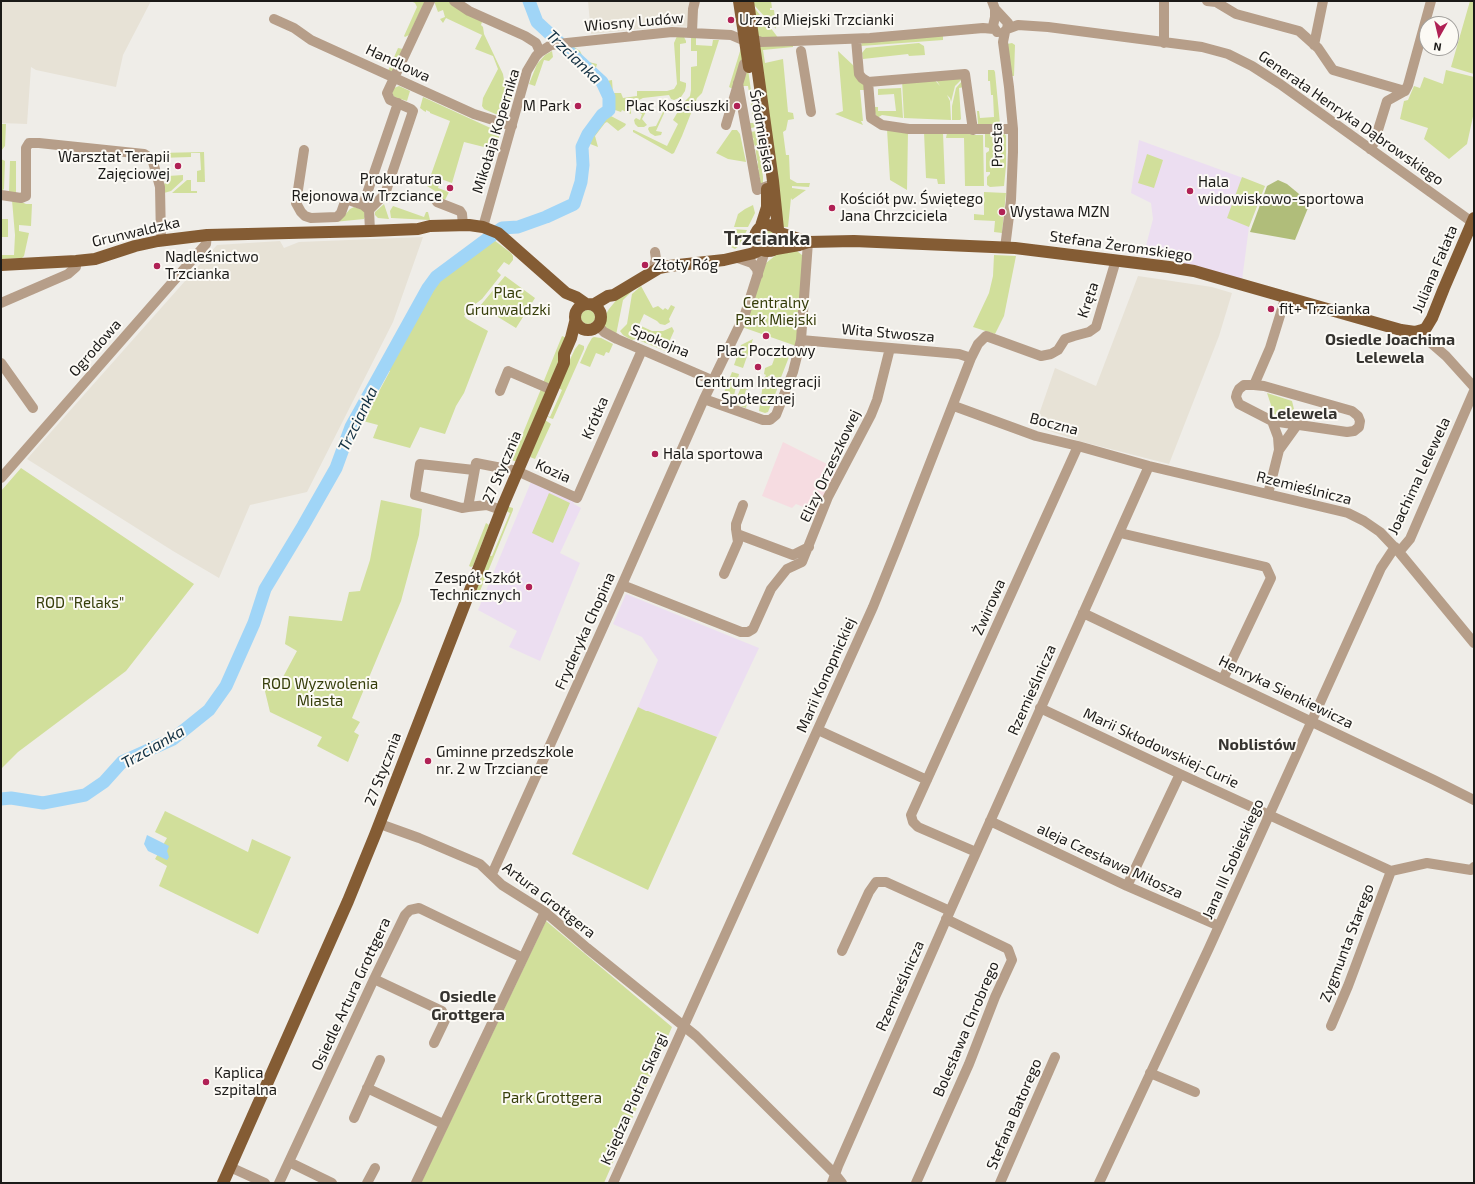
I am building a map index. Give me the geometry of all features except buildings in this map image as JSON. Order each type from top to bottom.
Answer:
[{"type":"main road","points":[[742,4],[743,26],[751,51]]},
{"type":"main road","points":[[742,4],[751,51],[770,183],[781,242],[767,250],[757,247],[754,238]]},
{"type":"main road","points":[[735,257],[737,253],[754,238],[756,231],[761,226],[767,207],[770,183],[762,101],[757,92],[750,46],[751,51]]},
{"type":"main road","name":"Juliana Fałata","points":[[1422,330],[1428,325],[1432,318],[1473,220]]},
{"type":"main road","name":"Grunwaldzka","points":[[1,265],[76,261],[95,258],[161,240],[207,235],[278,232],[304,233],[419,223],[430,226],[463,225],[487,228]]},
{"type":"main road","points":[[761,226],[770,225],[779,231]]},
{"type":"main road","name":"Grunwaldzka","points":[[278,232],[310,226],[369,227]]},
{"type":"main road","points":[[487,228],[504,238],[566,293],[576,296],[599,310],[597,325],[586,331],[579,328],[566,293]]},
{"type":"main road","name":"Stefana Żeromskiego","points":[[779,231],[808,242]]},
{"type":"main road","name":"Stefana Żeromskiego","points":[[589,304],[614,295],[652,272],[669,266],[724,260],[808,242],[854,241],[1005,248],[1169,267],[1194,271],[1286,296],[1408,332],[1422,330]]},
{"type":"main road","name":"27 Stycznia","points":[[223,1183],[344,912],[380,824],[501,510],[552,390],[564,363],[579,341],[597,325],[614,295]]},
{"type":"main road","points":[[575,317],[579,307],[589,304]]},
{"type":"main road","name":"27 Stycznia","points":[[564,363],[564,354],[571,338],[575,317]]},
{"type":"street","points":[[366,208],[385,194],[412,115],[413,111],[411,109],[390,100],[387,92],[430,1]]},
{"type":"street","points":[[454,1],[469,11],[525,36],[536,44],[540,52]]},
{"type":"street","points":[[692,32],[693,9],[695,1]]},
{"type":"street","points":[[1164,1],[1164,43]]},
{"type":"street","points":[[1213,1],[1236,14],[1299,31],[1318,48],[1333,70],[1405,91]]},
{"type":"street","points":[[1314,45],[1323,1]]},
{"type":"street","points":[[1370,149],[1374,143],[1387,101],[1405,91],[1408,85],[1431,1]]},
{"type":"street","points":[[994,5],[1001,28]]},
{"type":"street","name":"Handlowa","points":[[274,20],[294,28],[311,40],[474,114],[512,126]]},
{"type":"street","name":"Generała Henryka Dąbrowskiego","points":[[751,51],[856,39],[983,28],[1001,28],[1018,25],[1048,27],[1202,47],[1228,54],[1252,66],[1473,220]]},
{"type":"street","points":[[727,36],[737,33],[743,26]]},
{"type":"street","name":"Prosta","points":[[1001,28],[1013,130],[1012,177],[1005,248]]},
{"type":"street","name":"Wiosny Ludów","points":[[540,52],[551,45],[672,32],[707,33],[727,36],[751,51]]},
{"type":"street","points":[[856,39],[859,74],[868,82],[965,74],[973,130]]},
{"type":"street","name":"Śródmiejska","points":[[751,51],[738,83],[757,190],[770,183]]},
{"type":"street","name":"Mikołaja Kopernika","points":[[487,228],[512,126],[528,71],[536,56],[540,52]]},
{"type":"street","points":[[801,52],[811,112]]},
{"type":"street","points":[[868,82],[871,118],[882,125],[909,129],[1013,130]]},
{"type":"street","points":[[726,125],[738,83]]},
{"type":"street","points":[[369,227],[366,208],[398,103]]},
{"type":"street","points":[[1,195],[21,198],[26,196],[26,148],[29,143],[144,154],[153,162],[160,187],[161,240]]},
{"type":"street","points":[[304,150],[296,203],[305,216],[311,218],[337,217],[341,213],[346,199],[366,208]]},
{"type":"street","points":[[437,202],[460,212],[462,214],[463,225]]},
{"type":"street","name":"Ogrodowa","points":[[1,478],[206,244],[207,235]]},
{"type":"street","points":[[767,250],[745,314],[704,399],[761,420],[770,420],[776,415],[795,366],[801,340],[808,242]]},
{"type":"street","points":[[652,272],[655,256],[661,263],[669,266]]},
{"type":"street","points":[[735,257],[752,263],[757,270],[758,275]]},
{"type":"street","name":"Kręta","points":[[988,337],[1042,356],[1051,354],[1058,350],[1065,339],[1089,332],[1096,327],[1116,260]]},
{"type":"street","points":[[1,303],[68,274],[76,267],[76,261]]},
{"type":"street","points":[[1254,384],[1270,348],[1286,296]]},
{"type":"street","name":"Spokojna","points":[[597,325],[608,334],[642,350],[714,380]]},
{"type":"street","points":[[1422,330],[1474,387]]},
{"type":"street","name":"Marii Konopnickiej","points":[[684,1028],[896,552],[954,406],[971,358],[978,344],[988,337]]},
{"type":"street","name":"Wita Stwosza","points":[[801,340],[959,354],[971,358]]},
{"type":"street","name":"Elizy Orzeszkowej","points":[[622,585],[741,632],[748,632],[753,629],[771,588],[787,569],[802,562],[828,497],[873,410],[877,400],[890,348]]},
{"type":"street","name":"Krótka","points":[[577,498],[642,350]]},
{"type":"street","points":[[1,363],[33,408]]},
{"type":"street","points":[[500,391],[508,371],[552,390]]},
{"type":"street","points":[[1254,384],[1264,386],[1352,411],[1358,416],[1360,421],[1357,429],[1351,432],[1272,421],[1243,407],[1237,401],[1237,393],[1241,387],[1254,384]]},
{"type":"street","name":"Joachima Lelewela","points":[[1474,391],[1410,539],[1397,549],[1474,643]]},
{"type":"street","name":"Fryderyka Chopina","points":[[492,874],[704,399]]},
{"type":"street","name":"Boczna","points":[[954,406],[1036,436],[1149,466]]},
{"type":"street","points":[[1268,494],[1279,450],[1278,437],[1272,421]]},
{"type":"street","points":[[1279,450],[1297,425]]},
{"type":"street","name":"Żwirowa","points":[[976,852],[918,827],[913,822],[912,815],[1078,446]]},
{"type":"street","name":"Kozia","points":[[474,470],[476,463],[517,471],[577,498]]},
{"type":"street","points":[[468,507],[474,470],[420,464],[415,495],[462,508],[487,505],[501,510]]},
{"type":"street","name":"Rzemieślnicza","points":[[833,1178],[948,915],[1149,466],[1348,513],[1364,521],[1380,532],[1397,549]]},
{"type":"street","points":[[724,574],[738,542],[736,524],[743,505]]},
{"type":"street","points":[[1120,533],[1266,567],[1271,578],[1223,678]]},
{"type":"street","points":[[737,534],[793,555]]},
{"type":"street","points":[[787,569],[793,555],[809,547]]},
{"type":"street","name":"Jana III Sobieskiego","points":[[1099,1183],[1219,926],[1381,568],[1397,549]]},
{"type":"street","name":"Henryka Sienkiewicza","points":[[1083,613],[1223,678],[1474,800]]},
{"type":"street","name":"Marii Skłodowskiej-Curie","points":[[1040,708],[1390,871]]},
{"type":"street","points":[[818,730],[927,780]]},
{"type":"street","points":[[1127,886],[1180,774]]},
{"type":"street","name":"aleja Czesława Miłosza","points":[[990,821],[1127,886],[1219,926]]},
{"type":"street","name":"Artura Grottgera","points":[[380,824],[419,838],[480,864],[502,885],[545,912],[684,1028],[696,1036],[833,1178],[842,1183]]},
{"type":"street","points":[[1390,871],[1427,863],[1473,869]]},
{"type":"street","name":"Zygmunta Starego","points":[[1331,1026],[1348,986],[1390,871]]},
{"type":"street","name":"Bolesława Chrobrego","points":[[842,951],[869,892],[876,882],[886,882],[1008,949],[1012,960],[995,997],[969,1064],[916,1183]]},
{"type":"street","name":"Osiedle Artura Grottgera","points":[[279,1183],[374,979],[405,915],[410,910],[419,908],[523,958]]},
{"type":"street","points":[[416,1183],[545,912]]},
{"type":"street","points":[[374,979],[442,1011],[445,1020],[434,1043]]},
{"type":"street","name":"Księdza Piotra Skargi","points":[[613,1183],[678,1037],[684,1028]]},
{"type":"street","name":"Stefana Batorego","points":[[1000,1183],[1055,1057]]},
{"type":"street","points":[[354,1118],[380,1060]]},
{"type":"street","points":[[1150,1073],[1194,1092]]},
{"type":"street","points":[[367,1088],[443,1124]]},
{"type":"street","points":[[289,1162],[332,1183]]},
{"type":"street","points":[[230,1167],[265,1183]]},
{"type":"street","points":[[368,1183],[374,1168]]},
{"type":"shaded area","points":[[1,1],[151,1],[123,55],[116,87],[36,70],[31,67],[27,124],[1,123]]},
{"type":"shaded area","points":[[588,1],[698,1],[696,27],[668,26],[591,34]]},
{"type":"shaded area","points":[[1139,140],[1265,186],[1249,227],[1242,280],[1167,259],[1143,257],[1153,219],[1151,203],[1131,193]]},
{"type":"shaded area","points":[[423,237],[393,322],[307,492],[250,505],[219,578],[173,551],[27,459],[217,245],[280,241],[284,248],[299,242]]},
{"type":"shaded area","points":[[1138,276],[1212,287],[1232,293],[1219,336],[1169,464],[1079,441],[1035,426],[1055,368],[1096,386]]},
{"type":"shaded area","points":[[783,442],[837,469],[818,513],[796,504],[792,508],[762,496]]},
{"type":"shaded area","name":"Zespół Szkół Technicznych","points":[[531,482],[573,499],[574,504],[581,508],[560,553],[580,563],[540,661],[509,647],[517,631],[478,610]]},
{"type":"shaded area","points":[[626,594],[759,648],[717,737],[648,711],[646,712],[638,707],[658,660],[642,637],[613,624]]},
{"type":"green space","points":[[411,1],[425,1],[409,35],[405,37],[404,36],[417,7],[415,3]]},
{"type":"green space","points":[[434,1],[450,1],[485,23],[482,22],[481,25],[483,27],[484,34],[503,74],[505,86],[507,85],[509,91],[513,93],[508,112],[505,115],[500,116],[484,109],[482,106],[483,98],[498,69],[493,56],[475,49],[482,35],[446,18],[443,23],[440,19],[445,17],[443,10],[438,12]]},
{"type":"green space","points":[[771,1],[772,8],[770,8],[770,10],[774,10],[776,29],[754,5],[754,2]]},
{"type":"green space","points":[[1470,1],[1474,1],[1474,74],[1451,67],[1454,56],[1459,56],[1459,39]]},
{"type":"green space","points":[[752,5],[773,31],[779,39],[758,39]]},
{"type":"green space","points":[[943,35],[943,40],[861,46],[862,42]]},
{"type":"green space","points":[[677,36],[684,37],[686,41],[686,43],[680,44],[680,81],[686,83],[685,91],[681,97],[674,100],[671,99],[669,95],[643,98],[631,104],[631,114],[622,110],[621,112],[612,109],[609,115],[626,124],[625,126],[618,131],[607,122],[595,136],[598,147],[585,142],[591,130],[602,115],[609,110],[610,97],[603,82],[565,49],[574,47],[580,51],[585,61],[597,64],[595,71],[607,81],[612,80],[613,93],[621,93],[623,98],[637,96],[637,91],[667,91],[674,89],[677,84],[674,43]]},
{"type":"green space","points":[[691,38],[696,38],[696,45],[712,46],[713,40],[719,40],[702,93],[697,98],[682,136],[674,153],[672,154],[633,132],[633,130],[667,146],[678,124],[673,120],[683,103],[690,96],[691,67],[697,66],[697,51],[691,51]]},
{"type":"green space","points":[[793,43],[793,47],[763,50],[765,63],[783,59],[788,112],[793,113],[794,119],[788,120],[786,130],[783,132],[786,155],[789,155],[790,179],[797,183],[810,183],[809,187],[792,186],[792,188],[806,190],[792,200],[791,198],[788,227],[783,227],[758,49],[761,46]]},
{"type":"green space","points":[[919,43],[924,46],[925,55],[909,56],[908,54],[863,59],[862,53],[866,48]]},
{"type":"green space","points":[[1012,43],[1015,45],[1014,76],[1012,76],[1007,44]]},
{"type":"green space","points":[[398,48],[403,49],[394,72],[388,71]]},
{"type":"green space","points":[[741,48],[746,56],[735,90],[729,87]]},
{"type":"green space","points":[[552,51],[553,57],[549,61],[544,60],[535,86],[529,84],[537,64],[545,55]]},
{"type":"green space","points":[[838,51],[854,66],[865,84],[866,90],[860,90],[863,121],[861,121],[863,125],[835,114],[843,111]]},
{"type":"green space","points":[[748,69],[756,127],[751,128],[746,123],[754,123],[748,86],[741,86]]},
{"type":"green space","points":[[988,70],[994,70],[995,72],[1000,124],[978,124],[977,111],[979,111],[980,118],[994,117],[993,95],[991,95],[990,81],[988,81]]},
{"type":"green space","points":[[1446,70],[1474,77],[1474,112],[1467,144],[1449,159],[1424,139],[1428,128],[1400,119],[1404,101],[1408,100],[1414,86],[1420,88],[1424,77],[1443,84]]},
{"type":"green space","points":[[933,78],[940,86],[935,78],[962,79],[955,86],[951,102],[947,95],[950,101],[951,120],[904,118],[902,80]]},
{"type":"green space","points":[[962,81],[964,87],[959,88],[961,119],[952,120],[952,106],[956,88]]},
{"type":"green space","points":[[399,86],[410,91],[407,101],[394,97],[392,93],[394,88]]},
{"type":"green space","points":[[901,88],[903,118],[882,115],[877,118],[875,107],[878,107],[878,111],[896,111],[894,94],[878,95],[878,89]]},
{"type":"green space","points":[[423,97],[500,133],[496,150],[464,142],[452,183],[441,179],[438,188],[449,192],[445,200],[436,197],[435,191],[427,186],[450,121],[426,110],[426,112],[420,108]]},
{"type":"green space","points":[[659,106],[673,106],[673,108],[666,109],[656,131],[662,132],[661,135],[655,136],[650,133],[648,129],[649,127],[656,126],[664,110],[658,109]]},
{"type":"green space","points":[[645,108],[652,109],[651,112],[647,110],[642,119],[647,125],[644,127],[638,127],[634,120],[636,118],[640,120],[642,114],[638,112]]},
{"type":"green space","points":[[1,124],[6,124],[5,146],[1,151]]},
{"type":"green space","points":[[887,129],[908,131],[907,190],[890,180]]},
{"type":"green space","points":[[732,130],[737,130],[740,134],[746,162],[728,159],[716,153]]},
{"type":"green space","points":[[757,131],[763,185],[756,181],[760,177],[757,171],[759,169],[757,167],[758,162],[755,146],[752,141],[754,139],[750,135],[750,132]]},
{"type":"green space","points":[[924,132],[943,133],[945,184],[938,184],[937,179],[926,178]]},
{"type":"green space","points":[[967,132],[972,135],[983,135],[984,186],[965,186],[964,138],[946,138],[947,133]]},
{"type":"green space","points":[[985,133],[1005,134],[1006,136],[1004,186],[990,187],[987,185],[987,177],[990,172],[986,172],[986,153],[989,151],[989,148],[985,147]]},
{"type":"green space","points":[[204,152],[205,182],[197,182],[197,171],[201,170],[200,153],[191,153],[191,157],[159,158],[158,153]]},
{"type":"green space","points":[[1147,154],[1163,160],[1154,188],[1138,183]]},
{"type":"green space","points":[[1,159],[5,161],[4,189],[2,191]]},
{"type":"green space","points":[[10,161],[16,161],[16,193],[9,193]]},
{"type":"green space","points":[[183,175],[183,180],[171,191],[164,193],[161,184],[168,183],[168,176]]},
{"type":"green space","points":[[1242,177],[1265,186],[1249,227],[1227,218]]},
{"type":"green space","points":[[187,180],[191,180],[191,191],[197,191],[197,193],[172,193]]},
{"type":"green space","points":[[1278,180],[1287,184],[1310,203],[1295,240],[1250,232],[1267,186]]},
{"type":"green space","points":[[984,192],[1006,193],[1002,233],[994,232],[995,221],[974,220],[974,214],[984,215]]},
{"type":"green space","points":[[12,200],[32,204],[31,226],[19,225],[19,231],[29,233],[24,256],[22,258],[1,259],[1,255],[14,255],[15,235]]},
{"type":"green space","points":[[384,204],[389,219],[378,218],[375,215],[375,212]]},
{"type":"green space","points":[[753,205],[755,213],[748,227],[734,227],[738,214]]},
{"type":"green space","points":[[393,206],[424,217],[426,212],[428,212],[430,220],[391,218],[390,211]]},
{"type":"green space","points":[[354,207],[364,210],[364,219],[334,222],[343,217],[350,209]]},
{"type":"green space","points":[[1,219],[8,219],[8,237],[1,237]]},
{"type":"green space","points":[[733,229],[747,230],[739,246],[735,249],[731,247],[730,238]]},
{"type":"green space","points":[[763,230],[771,230],[776,235],[774,246],[771,248],[763,248],[758,243],[758,235]]},
{"type":"green space","points":[[490,237],[511,253],[513,260],[509,265],[504,262],[497,271],[501,275],[482,299],[470,308],[464,316],[488,331],[464,393],[456,406],[445,434],[420,427],[410,448],[373,438],[378,425],[363,421],[390,371],[384,369],[428,288],[437,277]]},
{"type":"green space","name":"Centralny Park Miejski","points":[[781,251],[797,251],[802,255],[805,262],[799,347],[742,327],[766,263]]},
{"type":"green space","points":[[994,255],[1016,256],[1004,316],[995,334],[973,327],[989,293],[993,276]]},
{"type":"green space","name":"Plac Grunwaldzki","points":[[505,276],[535,298],[516,328],[480,306]]},
{"type":"green space","points":[[638,285],[623,300],[616,335],[604,326],[606,314],[618,298]]},
{"type":"green space","points":[[641,286],[653,308],[658,306],[663,310],[665,308],[668,310],[671,305],[675,307],[669,319],[670,322],[665,325],[660,324],[644,314],[639,325],[652,331],[663,331],[672,327],[674,331],[665,351],[636,339],[632,340],[623,335],[620,331],[627,324],[632,294]]},
{"type":"green space","points":[[585,310],[591,310],[595,314],[595,320],[591,324],[585,324],[581,320],[581,314]]},
{"type":"green space","points":[[562,336],[567,338],[550,383],[543,383]]},
{"type":"green space","points":[[594,337],[601,338],[613,344],[609,353],[606,352],[604,356],[596,353],[590,367],[580,363],[588,345]]},
{"type":"green space","points":[[753,339],[743,368],[734,365],[741,345]]},
{"type":"green space","points":[[579,344],[584,346],[584,349],[553,419],[550,418],[545,415],[550,417],[562,390],[557,387],[575,349]]},
{"type":"green space","points":[[781,349],[787,352],[789,357],[780,380],[768,376],[768,378],[780,382],[768,412],[765,413],[759,411],[764,377],[766,375],[764,374],[765,368],[772,365],[776,354],[779,354]]},
{"type":"green space","points":[[732,372],[739,374],[732,404],[723,395]]},
{"type":"green space","points":[[742,385],[750,385],[749,389],[746,390],[745,393],[748,397],[746,408],[734,404]]},
{"type":"green space","points":[[541,389],[545,391],[545,393],[516,461],[514,461],[512,460]]},
{"type":"green space","points":[[1267,393],[1292,401],[1294,409],[1290,417],[1274,414]]},
{"type":"green space","points":[[545,420],[551,424],[535,459],[530,457]]},
{"type":"green space","name":"ROD \"Relaks\"","points":[[21,468],[194,584],[126,671],[18,752],[1,769],[1,491]]},
{"type":"green space","points":[[549,493],[570,503],[553,543],[532,533]]},
{"type":"green space","name":"ROD Wyzwolenia Miasta","points":[[381,500],[422,509],[419,535],[401,601],[352,718],[360,722],[354,732],[359,735],[348,762],[317,746],[322,737],[270,712],[262,679],[283,677],[297,651],[285,644],[289,616],[342,621],[349,592],[360,591],[370,560]]},
{"type":"green space","points":[[506,506],[513,508],[513,510],[480,591],[476,590],[486,555],[492,556],[510,513],[504,510]]},
{"type":"green space","points":[[486,523],[489,525],[473,566],[471,567],[469,566]]},
{"type":"green space","points":[[638,707],[717,737],[648,890],[572,854]]},
{"type":"green space","points":[[165,811],[248,852],[252,839],[291,857],[258,934],[159,886],[167,866],[155,859],[167,838],[155,832]]},
{"type":"green space","name":"Park Grottgera","points":[[546,921],[672,1027],[604,1183],[421,1183]]},
{"type":"water","points":[[147,835],[169,846],[167,851],[169,857],[167,860],[148,851],[144,844]]},
{"type":"waterway","name":"Trzcianka","points":[[1,799],[11,798],[43,803],[85,795],[104,782],[122,762],[173,739],[209,710],[226,686],[254,623],[265,589],[336,468],[351,427],[428,288],[436,277],[502,228],[518,227],[546,217],[574,204],[581,182],[583,165],[582,147],[588,134],[602,115],[609,110],[609,97],[602,82],[537,22],[529,1]]},
{"type":"place","name":"Urząd Miejski Trzcianki","points":[[731,20]]},
{"type":"place","name":"M Park","points":[[578,106]]},
{"type":"place","name":"Plac Kościuszki","points":[[737,106]]},
{"type":"place","name":"Warsztat Terapii Zajęciowej","points":[[178,166]]},
{"type":"place","name":"Prokuratura Rejonowa w Trzciance","points":[[450,188]]},
{"type":"place","name":"Hala widowiskowo-sportowa","points":[[1190,191]]},
{"type":"place","name":"Kościół pw. Świętego Jana Chrzciciela","points":[[832,208]]},
{"type":"place","name":"Wystawa MZN","points":[[1002,212]]},
{"type":"place","name":"Złoty Róg","points":[[645,265]]},
{"type":"place","name":"Nadleśnictwo Trzcianka","points":[[157,266]]},
{"type":"place","name":"fit+ Trzcianka","points":[[1271,309]]},
{"type":"place","name":"Plac Pocztowy","points":[[766,336]]},
{"type":"place","name":"Centrum Integracji Społecznej","points":[[758,367]]},
{"type":"place","name":"Hala sportowa","points":[[655,454]]},
{"type":"place","name":"Zespół Szkół Technicznych","points":[[529,587]]},
{"type":"place","name":"Gminne przedszkole nr. 2 w Trzciance","points":[[428,761]]},
{"type":"place","name":"Kaplica szpitalna","points":[[206,1082]]},
{"type":"district","name":"Trzcianka","points":[[767,239]]},
{"type":"district","name":"Osiedle Joachima Lelewela","points":[[1390,349]]},
{"type":"district","name":"Lelewela","points":[[1303,414]]},
{"type":"district","name":"Noblistów","points":[[1257,745]]},
{"type":"district","name":"Osiedle Grottgera","points":[[468,1006]]}]
